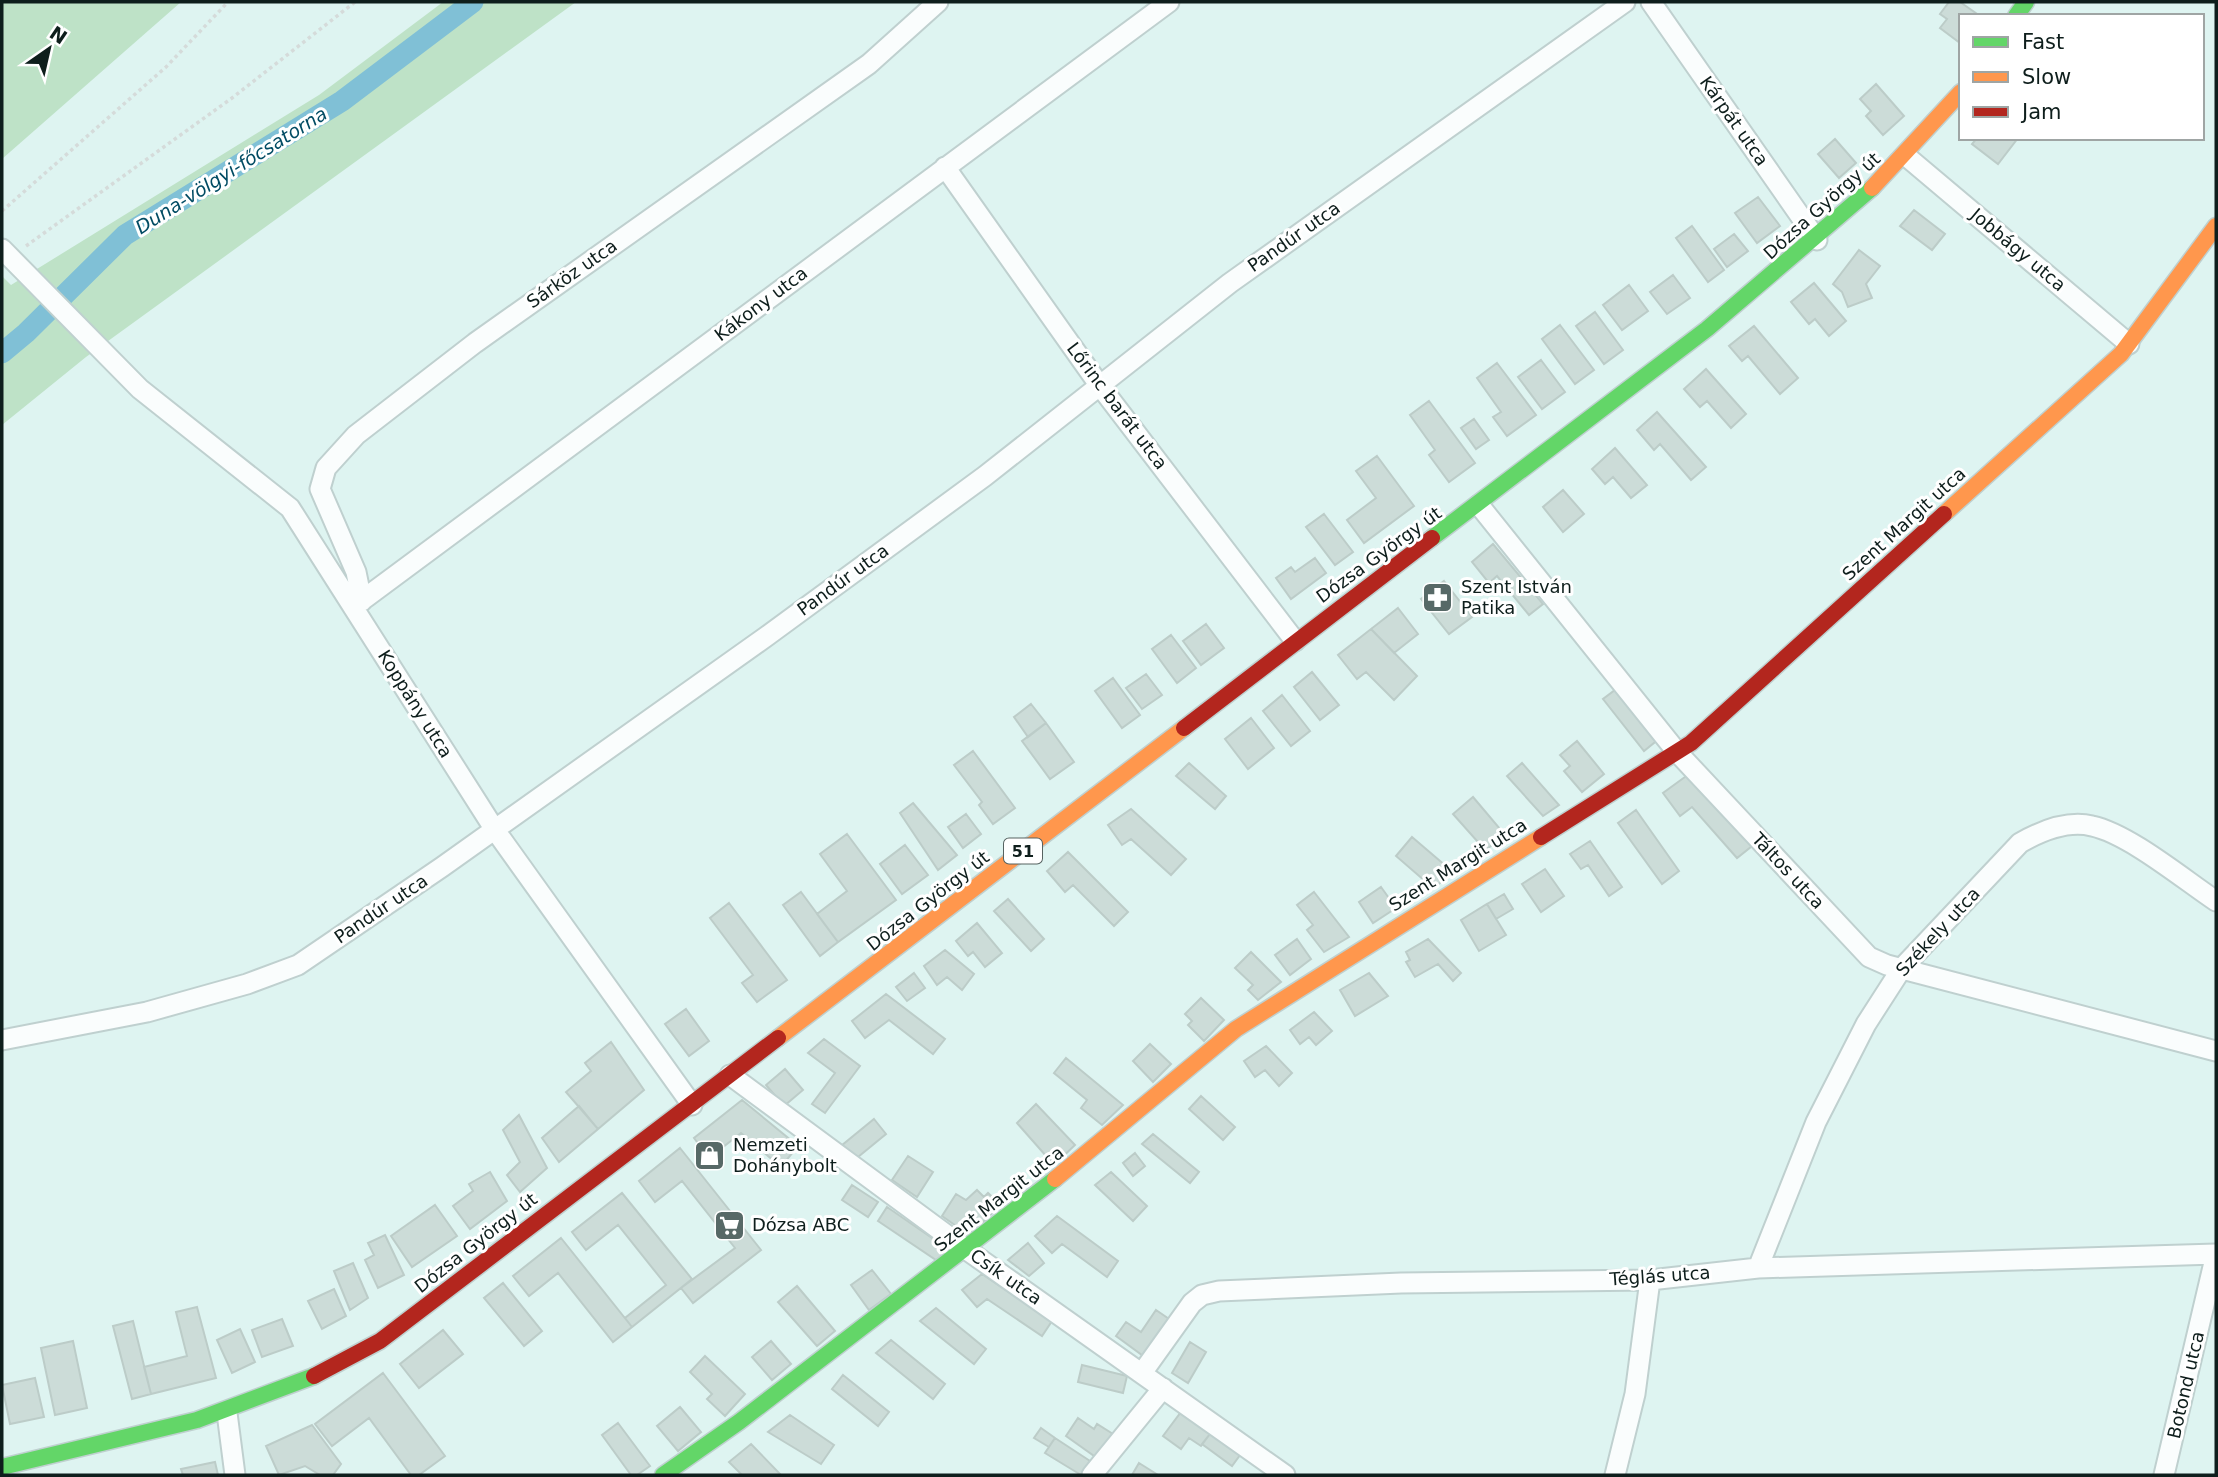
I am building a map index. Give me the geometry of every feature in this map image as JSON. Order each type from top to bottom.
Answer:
[{"type":"main road","name":"Dózsa György út","points":[[2,1467],[227,1413],[329,1371],[380,1341],[692,1105],[1295,641],[1479,506],[1817,240],[1906,156],[1959,94]]},
{"type":"main road","name":"Szent Margit utca","points":[[663,1475],[739,1422],[967,1250],[1236,1029],[1691,743],[2129,344],[2216,226]]},
{"type":"street","name":"Sárköz utca","points":[[357,604],[356,572],[320,489],[326,468],[344,446],[475,343],[869,64],[939,2]]},
{"type":"street","name":"Kákony utca","points":[[357,604],[1169,2]]},
{"type":"street","name":"Pandúr utca","points":[[2,1040],[147,1012],[247,984],[298,965],[495,830],[963,492],[1230,283],[1625,2]]},
{"type":"street","name":"Kárpát utca","points":[[1651,2],[1817,240]]},
{"type":"street","name":"Jobbágy utca","points":[[1906,156],[2129,344]]},
{"type":"street","name":"Lőrinc barát utca","points":[[945,167],[1100,386],[1295,641]]},
{"type":"street","name":"Koppány utca","points":[[11,258],[140,389],[290,508],[357,604],[495,830],[692,1105]]},
{"type":"street","name":"Táltos utca","points":[[1479,506],[1677,752],[1869,957],[2216,1051]]},
{"type":"street","name":"Székely utca","points":[[1758,1268],[1816,1122],[1866,1024],[1902,968],[2020,843],[2043,830],[2090,825],[2108,831],[2216,901]]},
{"type":"street","name":"Csík utca","points":[[730,1075],[967,1250],[1285,1475]]},
{"type":"street","name":"Téglás utca","points":[[1142,1373],[1192,1303],[1202,1295],[1219,1291],[1402,1283],[1650,1280],[1758,1268],[2216,1254]]},
{"type":"street","name":"Botond utca","points":[[2164,1475],[2216,1254]]},
{"type":"street","points":[[1615,1475],[1635,1394],[1650,1280]]},
{"type":"street","points":[[1092,1475],[1163,1388]]},
{"type":"street","points":[[227,1413],[235,1475]]},
{"type":"path","points":[[2,211],[166,67],[228,2]]},
{"type":"path","points":[[11,258],[232,98],[355,2]]},
{"type":"green space","points":[[2,2],[181,2],[2,159]]},
{"type":"green space","points":[[443,2],[576,2],[86,357],[2,425],[2,276],[11,285],[319,95]]},
{"type":"building","points":[[1949,2],[1960,2],[1977,14],[1959,14],[1959,42],[1940,28],[1947,19],[1940,14]]},
{"type":"building","points":[[1876,84],[1904,116],[1883,135],[1866,116],[1871,111],[1860,99]]},
{"type":"building","points":[[1835,139],[1856,163],[1839,178],[1818,154]]},
{"type":"building","points":[[1975,140],[2016,140],[1998,164],[1972,144]]},
{"type":"building","points":[[1758,197],[1780,226],[1757,243],[1735,213]]},
{"type":"building","points":[[1914,210],[1945,234],[1932,250],[1900,226]]},
{"type":"building","points":[[1692,226],[1724,270],[1708,282],[1676,238]]},
{"type":"building","points":[[1734,234],[1748,251],[1727,267],[1714,249]]},
{"type":"building","points":[[1859,250],[1880,266],[1866,284],[1872,298],[1848,307],[1842,292],[1833,284]]},
{"type":"building","points":[[1673,275],[1690,298],[1667,314],[1650,292]]},
{"type":"building","points":[[1814,283],[1846,321],[1829,336],[1815,319],[1809,324],[1791,302]]},
{"type":"building","points":[[1629,285],[1648,311],[1622,330],[1603,305]]},
{"type":"building","points":[[1595,312],[1623,350],[1604,364],[1576,326]]},
{"type":"building","points":[[1560,325],[1594,370],[1575,384],[1542,339]]},
{"type":"building","points":[[1754,326],[1798,378],[1780,394],[1748,356],[1742,361],[1729,346]]},
{"type":"building","points":[[1541,360],[1565,392],[1542,409],[1518,377]]},
{"type":"building","points":[[1497,363],[1536,415],[1507,436],[1493,417],[1501,412],[1477,378]]},
{"type":"building","points":[[1706,369],[1746,414],[1731,428],[1707,401],[1700,407],[1684,389]]},
{"type":"building","points":[[1429,401],[1475,463],[1449,482],[1429,455],[1435,450],[1410,415]]},
{"type":"building","points":[[1657,412],[1706,467],[1691,480],[1660,444],[1654,450],[1637,430]]},
{"type":"building","points":[[1474,419],[1489,440],[1476,449],[1461,428]]},
{"type":"building","points":[[1615,448],[1647,485],[1631,498],[1613,477],[1605,484],[1592,469]]},
{"type":"building","points":[[1377,456],[1414,506],[1364,543],[1347,520],[1376,498],[1356,471]]},
{"type":"building","points":[[1563,490],[1584,514],[1563,532],[1543,507]]},
{"type":"building","points":[[1324,514],[1353,552],[1335,565],[1306,527]]},
{"type":"building","points":[[1493,544],[1543,604],[1529,615],[1497,576],[1489,583],[1472,562]]},
{"type":"building","points":[[1315,558],[1326,573],[1291,599],[1276,578],[1291,567],[1295,572]]},
{"type":"building","points":[[1444,581],[1472,617],[1449,634],[1421,599]]},
{"type":"building","points":[[1398,608],[1418,634],[1394,653],[1371,629]]},
{"type":"building","points":[[1206,624],[1224,648],[1201,665],[1183,641]]},
{"type":"building","points":[[1371,629],[1417,676],[1394,700],[1366,672],[1357,679],[1338,655]]},
{"type":"building","points":[[1171,635],[1196,668],[1177,683],[1152,649]]},
{"type":"building","points":[[1312,672],[1339,705],[1320,720],[1294,687]]},
{"type":"building","points":[[1146,674],[1162,695],[1142,709],[1126,688]]},
{"type":"building","points":[[1113,678],[1140,715],[1122,728],[1095,691]]},
{"type":"building","points":[[1619,687],[1660,738],[1644,751],[1603,699]]},
{"type":"building","points":[[1282,695],[1310,731],[1291,746],[1263,711]]},
{"type":"building","points":[[1031,704],[1046,723],[1028,737],[1014,717]]},
{"type":"building","points":[[1251,718],[1274,748],[1248,769],[1225,739]]},
{"type":"building","points":[[1046,723],[1074,762],[1050,779],[1022,741]]},
{"type":"building","points":[[1577,741],[1604,774],[1582,792],[1564,771],[1570,766],[1560,755]]},
{"type":"building","points":[[973,751],[1015,808],[993,824],[979,805],[982,802],[954,765]]},
{"type":"building","points":[[1189,763],[1226,796],[1215,809],[1176,776]]},
{"type":"building","points":[[1522,763],[1559,805],[1543,816],[1507,776]]},
{"type":"building","points":[[1689,774],[1752,846],[1737,858],[1692,807],[1680,816],[1663,793]]},
{"type":"building","points":[[1473,797],[1506,836],[1485,850],[1453,814]]},
{"type":"building","points":[[913,803],[957,855],[938,870],[900,813]]},
{"type":"building","points":[[1131,809],[1186,859],[1171,875],[1131,839],[1122,845],[1108,825]]},
{"type":"building","points":[[1636,810],[1679,871],[1662,884],[1618,823]]},
{"type":"building","points":[[966,814],[981,834],[963,848],[948,827]]},
{"type":"building","points":[[847,834],[896,900],[838,942],[817,914],[847,891],[820,854]]},
{"type":"building","points":[[1412,837],[1454,873],[1433,888],[1396,856]]},
{"type":"building","points":[[1590,841],[1622,887],[1609,896],[1588,865],[1581,869],[1570,854]]},
{"type":"building","points":[[905,845],[928,875],[902,894],[880,864]]},
{"type":"building","points":[[1068,852],[1128,912],[1114,926],[1073,885],[1065,892],[1047,871]]},
{"type":"building","points":[[1545,869],[1564,896],[1541,912],[1522,884]]},
{"type":"building","points":[[1381,887],[1396,908],[1373,923],[1359,902]]},
{"type":"building","points":[[801,892],[838,942],[820,956],[783,905]]},
{"type":"building","points":[[1314,892],[1349,937],[1324,952],[1307,930],[1313,925],[1297,905]]},
{"type":"building","points":[[1504,894],[1513,909],[1496,919],[1487,904]]},
{"type":"building","points":[[1008,899],[1044,939],[1031,951],[994,911]]},
{"type":"building","points":[[729,903],[787,980],[757,1002],[742,983],[753,975],[710,918]]},
{"type":"building","points":[[1487,904],[1506,935],[1479,951],[1461,920]]},
{"type":"building","points":[[977,923],[1002,953],[985,967],[973,952],[968,956],[956,941]]},
{"type":"building","points":[[1297,939],[1311,959],[1290,975],[1275,955]]},
{"type":"building","points":[[1428,939],[1461,973],[1453,981],[1438,964],[1415,977],[1406,962],[1410,960],[1406,952]]},
{"type":"building","points":[[945,950],[974,974],[962,990],[947,977],[937,985],[924,966]]},
{"type":"building","points":[[1251,952],[1281,982],[1258,1000],[1248,990],[1253,985],[1235,968]]},
{"type":"building","points":[[914,973],[925,988],[907,1001],[896,987]]},
{"type":"building","points":[[1369,973],[1388,996],[1355,1016],[1340,990]]},
{"type":"building","points":[[886,994],[945,1039],[933,1054],[889,1020],[865,1038],[852,1021]]},
{"type":"building","points":[[1201,998],[1224,1020],[1204,1041],[1188,1025],[1192,1021],[1185,1014]]},
{"type":"building","points":[[686,1009],[709,1041],[689,1056],[665,1024]]},
{"type":"building","points":[[1314,1012],[1332,1031],[1316,1045],[1309,1037],[1300,1044],[1290,1030]]},
{"type":"building","points":[[824,1039],[860,1066],[825,1113],[812,1104],[835,1073],[808,1053]]},
{"type":"building","points":[[611,1042],[644,1090],[598,1129],[566,1092],[591,1071],[585,1063]]},
{"type":"building","points":[[1150,1044],[1171,1064],[1153,1082],[1133,1061]]},
{"type":"building","points":[[1266,1046],[1292,1073],[1279,1086],[1265,1070],[1255,1077],[1244,1061]]},
{"type":"building","points":[[1066,1058],[1123,1105],[1102,1125],[1081,1108],[1087,1100],[1054,1073]]},
{"type":"building","points":[[785,1069],[803,1090],[784,1106],[766,1085]]},
{"type":"building","points":[[1201,1096],[1235,1127],[1223,1140],[1189,1109]]},
{"type":"building","points":[[742,1100],[798,1146],[781,1167],[741,1133],[709,1158],[694,1138]]},
{"type":"building","points":[[1036,1104],[1075,1145],[1054,1165],[1017,1123]]},
{"type":"building","points":[[579,1106],[598,1129],[559,1162],[542,1138]]},
{"type":"building","points":[[519,1115],[547,1168],[520,1192],[507,1175],[520,1162],[503,1130]]},
{"type":"building","points":[[874,1119],[886,1134],[858,1157],[841,1146]]},
{"type":"building","points":[[1153,1134],[1199,1172],[1190,1183],[1142,1144]]},
{"type":"building","name":"Dózsa ABC","points":[[680,1148],[761,1250],[693,1303],[681,1288],[735,1248],[682,1181],[655,1202],[639,1181]]},
{"type":"building","points":[[1135,1153],[1145,1166],[1133,1176],[1123,1163]]},
{"type":"building","points":[[908,1156],[933,1172],[917,1197],[892,1180]]},
{"type":"building","points":[[490,1172],[507,1201],[470,1229],[453,1206],[473,1191],[469,1184]]},
{"type":"building","points":[[1111,1172],[1147,1206],[1133,1221],[1095,1185]]},
{"type":"building","points":[[852,1185],[878,1202],[868,1217],[842,1200]]},
{"type":"building","points":[[977,1190],[984,1197],[988,1193],[1001,1205],[969,1235],[942,1216],[956,1194],[966,1200]]},
{"type":"building","points":[[622,1193],[692,1279],[632,1327],[625,1318],[666,1285],[618,1225],[586,1250],[572,1232]]},
{"type":"building","points":[[435,1205],[457,1236],[412,1267],[391,1236]]},
{"type":"building","points":[[887,1207],[948,1249],[939,1262],[878,1221]]},
{"type":"building","points":[[1057,1216],[1118,1261],[1107,1277],[1062,1244],[1052,1253],[1035,1236]]},
{"type":"building","points":[[385,1235],[404,1275],[378,1288],[365,1260],[374,1255],[368,1243]]},
{"type":"building","points":[[561,1238],[632,1327],[613,1342],[558,1273],[529,1296],[513,1276]]},
{"type":"building","points":[[1028,1243],[1044,1263],[1029,1276],[1008,1260]]},
{"type":"building","points":[[353,1263],[368,1298],[350,1310],[334,1271]]},
{"type":"building","points":[[872,1270],[891,1294],[869,1310],[851,1285]]},
{"type":"building","points":[[982,1274],[1052,1321],[1042,1336],[987,1299],[977,1307],[962,1290]]},
{"type":"building","points":[[503,1283],[542,1331],[524,1346],[484,1298]]},
{"type":"building","points":[[797,1286],[835,1331],[817,1346],[778,1302]]},
{"type":"building","points":[[334,1289],[346,1316],[322,1329],[308,1301]]},
{"type":"building","points":[[197,1307],[216,1378],[151,1394],[144,1367],[187,1356],[176,1312]]},
{"type":"building","points":[[936,1308],[986,1349],[974,1364],[920,1321]]},
{"type":"building","points":[[1156,1310],[1172,1321],[1146,1358],[1116,1336],[1126,1322],[1141,1332]]},
{"type":"building","points":[[282,1319],[293,1346],[262,1357],[252,1330]]},
{"type":"building","points":[[133,1321],[151,1394],[132,1399],[113,1326]]},
{"type":"building","points":[[240,1329],[255,1362],[232,1373],[217,1340]]},
{"type":"building","points":[[443,1330],[463,1354],[419,1388],[400,1364]]},
{"type":"building","points":[[891,1340],[945,1384],[933,1399],[876,1353]]},
{"type":"building","points":[[73,1341],[87,1408],[55,1415],[41,1348]]},
{"type":"building","points":[[771,1341],[791,1364],[772,1380],[752,1357]]},
{"type":"building","points":[[1190,1342],[1206,1352],[1188,1383],[1172,1373]]},
{"type":"building","points":[[705,1356],[745,1394],[725,1416],[707,1399],[712,1394],[690,1372]]},
{"type":"building","points":[[1082,1365],[1127,1376],[1123,1393],[1078,1382]]},
{"type":"building","points":[[383,1373],[445,1456],[419,1475],[411,1475],[369,1418],[332,1446],[315,1424]]},
{"type":"building","points":[[843,1375],[889,1412],[878,1426],[832,1389]]},
{"type":"building","points":[[35,1378],[44,1417],[10,1424],[2,1385]]},
{"type":"building","points":[[680,1407],[701,1432],[678,1451],[657,1426]]},
{"type":"building","points":[[1184,1408],[1213,1430],[1201,1446],[1189,1438],[1181,1449],[1163,1436]]},
{"type":"building","points":[[790,1415],[834,1445],[821,1464],[768,1432]]},
{"type":"building","points":[[1078,1418],[1094,1429],[1097,1424],[1113,1434],[1097,1458],[1066,1436]]},
{"type":"building","points":[[618,1423],[650,1466],[637,1475],[631,1475],[602,1435]]},
{"type":"building","points":[[312,1425],[341,1464],[333,1475],[320,1475],[305,1466],[279,1475],[266,1446]]},
{"type":"building","points":[[1041,1428],[1055,1438],[1049,1447],[1034,1438]]},
{"type":"building","points":[[1213,1430],[1243,1451],[1232,1466],[1202,1444]]},
{"type":"building","points":[[1055,1438],[1090,1461],[1081,1475],[1045,1453]]},
{"type":"building","points":[[751,1444],[781,1475],[742,1475],[729,1462]]},
{"type":"building","points":[[215,1462],[218,1475],[183,1475],[181,1469]]},
{"type":"building","points":[[1139,1463],[1158,1475],[1132,1475]]},
{"type":"waterway","name":"Duna-völgyi-főcsatorna","points":[[2,353],[26,333],[125,235],[342,101],[473,2]]},
{"type":"traffic: fast","points":[[2017,14],[2026,2]]},
{"type":"traffic: fast","points":[[1432,538],[1707,329],[1872,188]]},
{"type":"traffic: fast","points":[[663,1475],[739,1422],[1055,1179]]},
{"type":"traffic: fast","points":[[2,1467],[197,1420],[314,1376]]},
{"type":"traffic: slow","points":[[1872,188],[1959,94]]},
{"type":"traffic: slow","points":[[1944,514],[2121,354],[2216,226]]},
{"type":"traffic: slow","points":[[778,1038],[1184,728]]},
{"type":"traffic: slow","points":[[1055,1179],[1236,1029],[1541,837]]},
{"type":"traffic: jam","points":[[1541,837],[1691,743],[1944,514]]},
{"type":"traffic: jam","points":[[1184,728],[1432,538]]},
{"type":"traffic: jam","points":[[314,1376],[380,1341],[778,1038]]},
{"type":"place","name":"Szent István Patika","points":[[1438,597]]},
{"type":"place","name":"Nemzeti Dohánybolt","points":[[710,1155]]},
{"type":"place","name":"Dózsa ABC","points":[[729,1225]]}]
